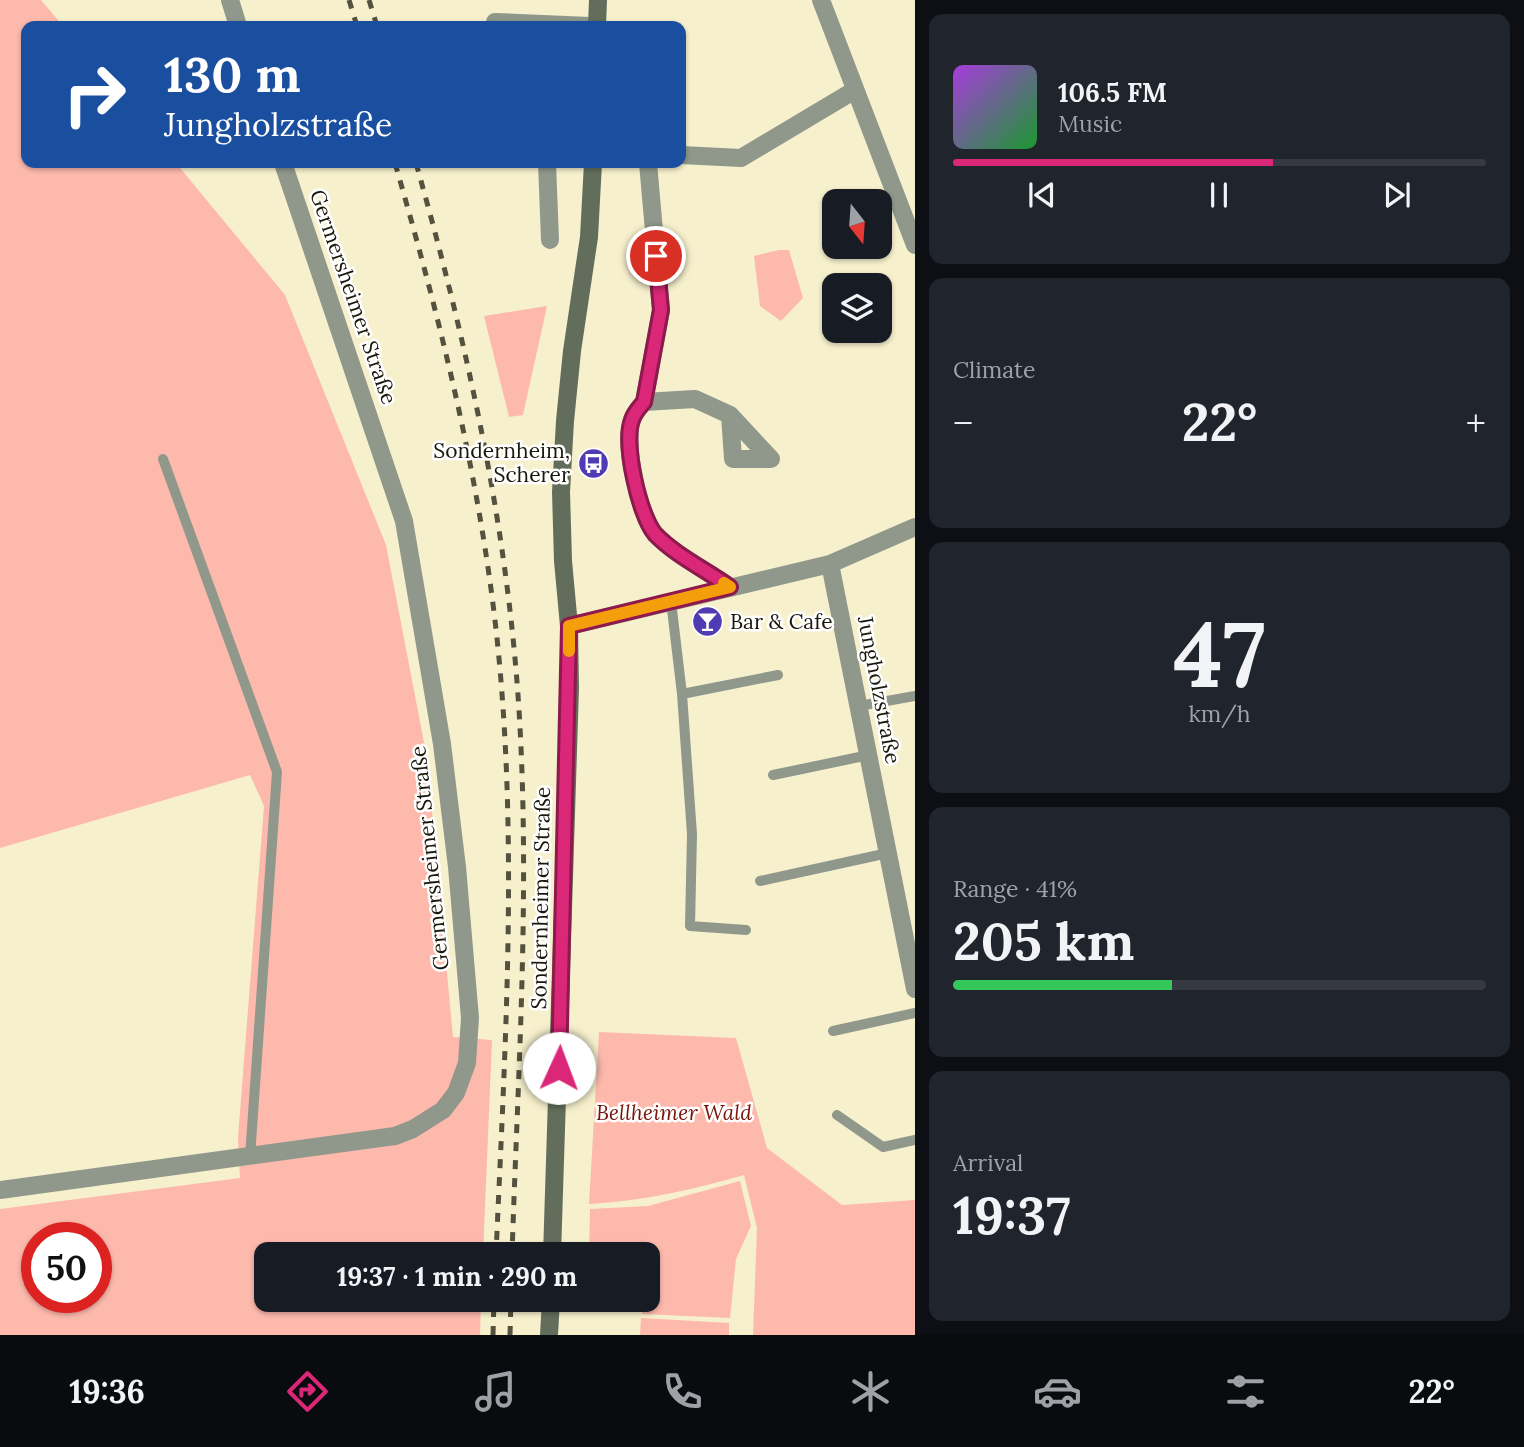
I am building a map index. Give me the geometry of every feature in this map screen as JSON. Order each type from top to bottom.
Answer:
[{"type":"main road","points":[[597,21],[598,0]]},
{"type":"main road","name":"Sondernheimer Straße","points":[[552,1242],[569,626],[561,492],[572,351],[589,237],[593,168]]},
{"type":"main road","points":[[550,1335],[551,1312]]},
{"type":"street","points":[[230,0],[236,21]]},
{"type":"street","points":[[821,0],[915,245]]},
{"type":"street","points":[[686,155],[741,158],[855,90]]},
{"type":"street","name":"Germersheimer Straße","points":[[0,1190],[378,1140],[413,1129],[430,1120],[450,1102],[463,1077],[469,1046],[469,1004],[448,799],[442,744],[404,521],[285,168]]},
{"type":"street","points":[[547,168],[550,240]]},
{"type":"street","points":[[648,168],[661,310],[644,402],[632,420],[629,440],[635,478],[647,521],[656,534],[667,545],[730,587]]},
{"type":"street","points":[[644,402],[695,399],[730,415]]},
{"type":"street","points":[[569,626],[830,564],[915,527]]},
{"type":"street","name":"Jungholzstraße","points":[[830,564],[915,989]]},
{"type":"lane","points":[[163,459],[277,772],[250,1157]]},
{"type":"lane","points":[[671,600],[682,694],[692,834],[690,926],[746,930]]},
{"type":"lane","points":[[682,694],[778,675]]},
{"type":"lane","points":[[859,706],[915,696]]},
{"type":"lane","points":[[773,775],[869,755]]},
{"type":"lane","points":[[760,881],[888,853]]},
{"type":"lane","points":[[834,1031],[915,1013]]},
{"type":"lane","points":[[837,1115],[883,1147],[915,1140]]},
{"type":"green space","points":[[0,0],[41,0],[59,21],[21,21],[21,168],[180,168],[285,295],[386,545],[427,758],[453,1037],[492,1040],[484,1242],[254,1242],[254,1312],[481,1312],[480,1335],[0,1335],[0,1209],[240,1178],[238,1137],[264,806],[250,775],[0,848]]},
{"type":"green space","points":[[789,250],[803,298],[781,321],[760,306],[754,256]]},
{"type":"green space","points":[[547,306],[523,415],[509,417],[484,316]]},
{"type":"green space","name":"Bellheimer Wald","points":[[599,1032],[736,1038],[767,1148],[842,1205],[915,1200],[915,1335],[753,1335],[757,1228],[744,1175],[667,1194],[589,1204]]},
{"type":"green space","points":[[740,1181],[751,1226],[736,1259],[730,1318],[642,1314],[660,1312],[660,1242],[589,1242],[590,1209],[648,1206]]},
{"type":"green space","points":[[641,1318],[729,1323],[729,1335],[640,1335]]},
{"type":"railway","points":[[349,0],[355,21]]},
{"type":"railway","points":[[369,0],[375,21]]},
{"type":"railway","points":[[396,168],[442,336],[468,452],[496,629],[503,707],[508,863],[506,1020],[497,1242]]},
{"type":"railway","points":[[417,168],[451,294],[480,426],[493,493],[512,627],[522,765],[523,835],[520,1045],[512,1242]]},
{"type":"railway","points":[[493,1335],[494,1312]]},
{"type":"railway","points":[[510,1335],[511,1312]]},
{"type":"slow traffic","points":[[569,651],[569,626],[730,587],[724,583]]},
{"type":"place","name":"Sondernheim, Scherer","points":[[593,463]]},
{"type":"place","name":"Bar & Cafe","points":[[707,622]]},
{"type":"route","points":[[559,1068],[569,626],[730,587],[667,545],[656,534],[647,521],[635,478],[630,453],[630,427],[636,411],[644,402],[661,310],[656,256]]}]
